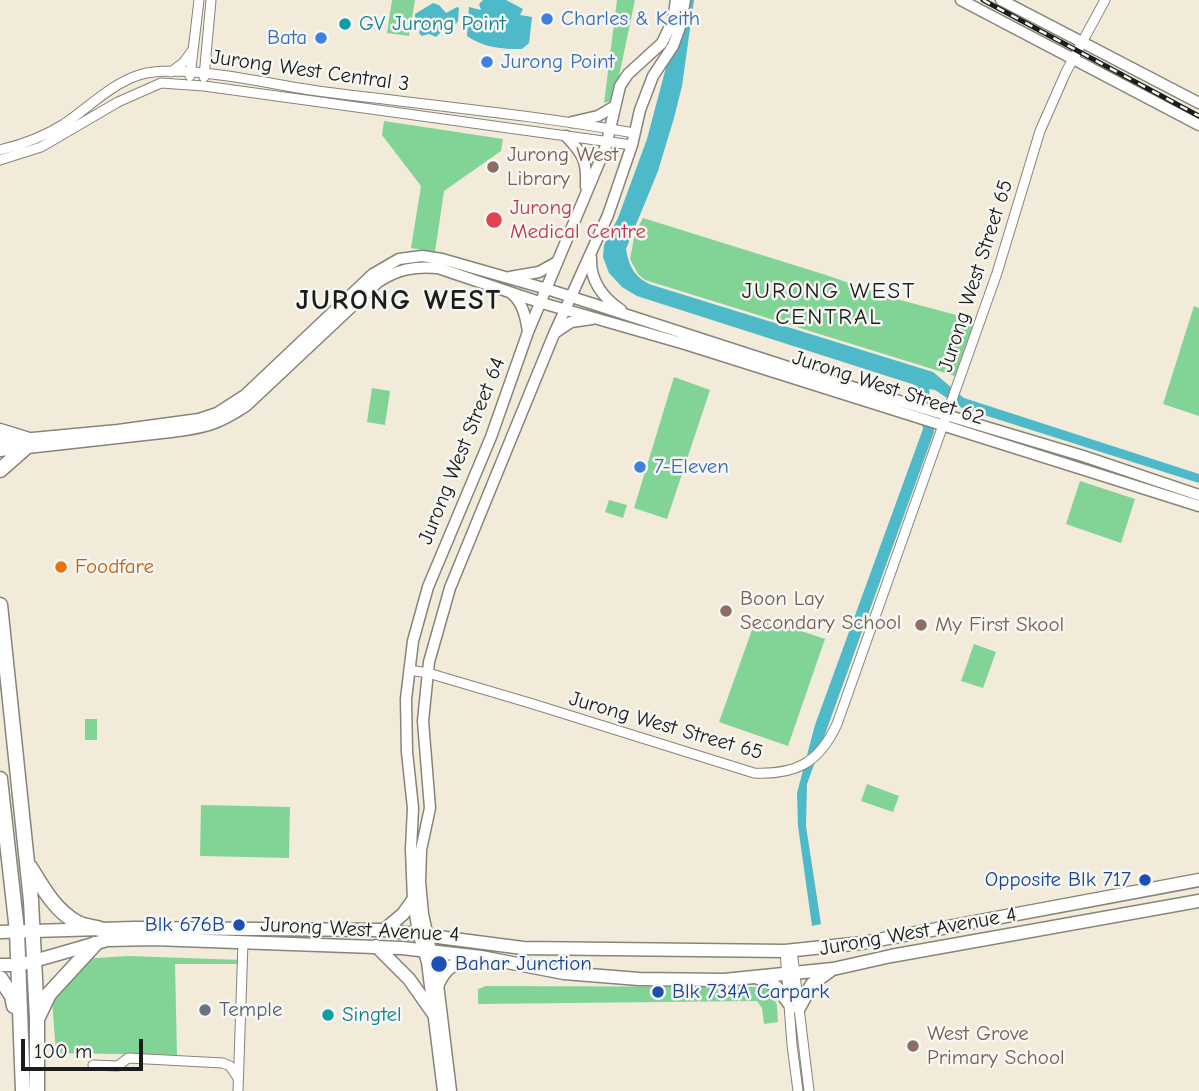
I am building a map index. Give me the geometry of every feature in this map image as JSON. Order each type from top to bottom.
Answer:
[{"type":"main road","points":[[0,431],[25,444],[0,470]]},
{"type":"main road","points":[[0,606],[33,929],[37,1091]]},
{"type":"main road","points":[[0,779],[16,930],[23,1091]]},
{"type":"main road","points":[[0,871],[7,853]]},
{"type":"main road","points":[[26,860],[60,909],[77,923],[100,929]]},
{"type":"main road","name":"Jurong West Avenue 4","points":[[0,932],[33,929],[384,930],[523,948],[789,951],[862,943],[1199,880]]},
{"type":"main road","points":[[384,930],[403,915],[413,900]]},
{"type":"main road","name":"Jurong West Avenue 4","points":[[0,965],[18,965],[107,940],[154,939],[376,946],[481,957],[564,973],[639,979],[724,980],[834,969],[891,956],[1199,901]]},
{"type":"main road","points":[[37,1018],[49,994],[95,944]]},
{"type":"main road","points":[[376,946],[409,979],[433,1013]]},
{"type":"main road","points":[[438,984],[446,969],[453,964],[481,957]]},
{"type":"main road","points":[[757,978],[767,979],[794,1005],[811,984],[834,969]]},
{"type":"main road","points":[[0,978],[12,996],[21,1038]]},
{"type":"street","points":[[188,85],[199,0]]},
{"type":"street","points":[[204,86],[211,0]]},
{"type":"street","name":"Jurong West Street 64","points":[[426,950],[413,900],[413,808],[405,699],[413,641],[425,597],[495,428],[528,332],[607,142],[620,86],[628,74],[662,43],[673,20],[676,0]]},
{"type":"street","name":"Jurong West Street 64","points":[[422,934],[419,866],[430,808],[423,720],[435,639],[450,588],[554,334],[608,215],[632,145],[640,110],[653,76],[673,46],[685,0]]},
{"type":"street","points":[[961,0],[1199,125]]},
{"type":"street","points":[[1001,0],[1199,103]]},
{"type":"street","name":"Jurong West Street 65","points":[[409,670],[428,673],[754,773],[772,774],[807,764],[829,741],[837,724],[997,273],[1040,131],[1105,0]]},
{"type":"street","points":[[171,72],[184,62],[193,49]]},
{"type":"street","name":"Jurong West Central 3","points":[[0,150],[62,126],[125,82],[140,75],[171,72],[205,74],[416,104],[572,122],[634,133]]},
{"type":"street","name":"Jurong West Central 3","points":[[0,160],[41,147],[139,92],[161,83],[204,86],[632,145]]},
{"type":"street","points":[[572,122],[598,116],[615,106]]},
{"type":"street","points":[[566,136],[588,168],[586,197]]},
{"type":"street","points":[[591,249],[590,270],[595,285],[614,305],[630,315]]},
{"type":"street","points":[[0,451],[25,444],[199,419],[217,413],[245,395],[373,274],[399,260],[422,256],[442,258],[506,284],[522,309],[528,332]]},
{"type":"street","points":[[506,284],[558,262]]},
{"type":"street","name":"Jurong West Street 62","points":[[506,284],[542,303],[945,421],[1083,456],[1199,495]]},
{"type":"street","name":"Jurong West Street 62","points":[[506,284],[548,289],[630,315],[1199,506]]},
{"type":"street","points":[[554,334],[571,323],[589,318],[598,319]]},
{"type":"street","points":[[0,441],[25,444]]},
{"type":"street","points":[[238,1091],[243,942]]},
{"type":"street","points":[[426,950],[435,962],[451,1091]]},
{"type":"street","points":[[426,950],[443,1091]]},
{"type":"street","points":[[789,951],[798,1091]]},
{"type":"street","points":[[794,1005],[809,1091]]},
{"type":"street","points":[[93,1065],[118,1066],[128,1058],[216,1062],[230,1066],[238,1078]]},
{"type":"green space","points":[[392,0],[415,0],[409,36],[387,33]]},
{"type":"green space","points":[[617,0],[635,0],[614,100],[604,103]]},
{"type":"green space","points":[[384,121],[503,139],[501,151],[444,191],[435,252],[411,248],[421,186],[382,135]]},
{"type":"green space","points":[[643,218],[889,297],[975,320],[955,376],[645,280],[638,274],[630,259],[635,233]]},
{"type":"green space","points":[[1194,306],[1199,308],[1199,416],[1163,404]]},
{"type":"green space","points":[[674,377],[710,390],[667,519],[634,508]]},
{"type":"green space","points":[[372,388],[390,391],[385,425],[367,422]]},
{"type":"green space","points":[[1080,481],[1135,499],[1121,543],[1066,524]]},
{"type":"green space","points":[[609,500],[627,505],[623,518],[605,512]]},
{"type":"green space","points":[[757,616],[825,639],[788,746],[719,722]]},
{"type":"green space","points":[[974,644],[996,652],[983,688],[961,681]]},
{"type":"green space","points":[[85,719],[97,719],[97,740],[85,740]]},
{"type":"green space","points":[[867,784],[899,796],[893,812],[861,801]]},
{"type":"green space","points":[[201,805],[290,807],[289,858],[200,856]]},
{"type":"green space","points":[[128,956],[243,960],[243,964],[175,964],[177,1055],[56,1053],[51,986],[80,959]]},
{"type":"green space","points":[[486,986],[768,987],[777,1005],[778,1022],[764,1024],[762,1008],[757,1001],[478,1004],[478,989]]},
{"type":"water","points":[[483,0],[506,0],[523,9],[520,15],[532,17],[529,43],[522,49],[500,48],[480,43],[467,36],[469,7],[481,10],[479,4]]},
{"type":"water","points":[[675,0],[694,0],[682,86],[674,118],[658,171],[626,249],[637,275],[652,285],[933,372],[964,398],[1199,474],[1199,483],[962,408],[935,390],[929,389],[934,432],[807,784],[806,826],[821,924],[812,926],[798,826],[797,793],[815,725],[923,429],[915,385],[637,296],[622,287],[609,273],[603,257],[604,245],[618,218],[647,139],[669,56]]},
{"type":"water","points":[[433,3],[446,13],[459,8],[458,21],[456,24],[449,19],[442,21],[438,26],[441,32],[436,37],[429,34],[422,36],[419,33],[422,23],[415,14]]},
{"type":"railway","points":[[983,0],[1199,116]]},
{"type":"place","name":"Charles & Keith","points":[[547,19]]},
{"type":"place","name":"GV Jurong Point","points":[[345,24]]},
{"type":"place","name":"Bata","points":[[321,38]]},
{"type":"place","name":"Jurong Point","points":[[487,62]]},
{"type":"place","name":"Jurong West Library","points":[[493,167]]},
{"type":"place","name":"Jurong Medical Centre","points":[[494,220]]},
{"type":"place","name":"7-Eleven","points":[[640,467]]},
{"type":"place","name":"Foodfare","points":[[61,567]]},
{"type":"place","name":"Boon Lay Secondary School","points":[[726,611]]},
{"type":"place","name":"My First Skool","points":[[921,625]]},
{"type":"place","name":"Opposite Blk 717","points":[[1145,880]]},
{"type":"place","name":"Blk 676B","points":[[239,925]]},
{"type":"place","name":"Bahar Junction","points":[[439,964]]},
{"type":"place","name":"Blk 734A Carpark","points":[[658,992]]},
{"type":"place","name":"Temple","points":[[205,1010]]},
{"type":"place","name":"Singtel","points":[[328,1015]]},
{"type":"place","name":"West Grove Primary School","points":[[913,1046]]},
{"type":"district","name":"JURONG WEST","points":[[399,301]]},
{"type":"district","name":"JURONG WEST CENTRAL","points":[[829,304]]}]
